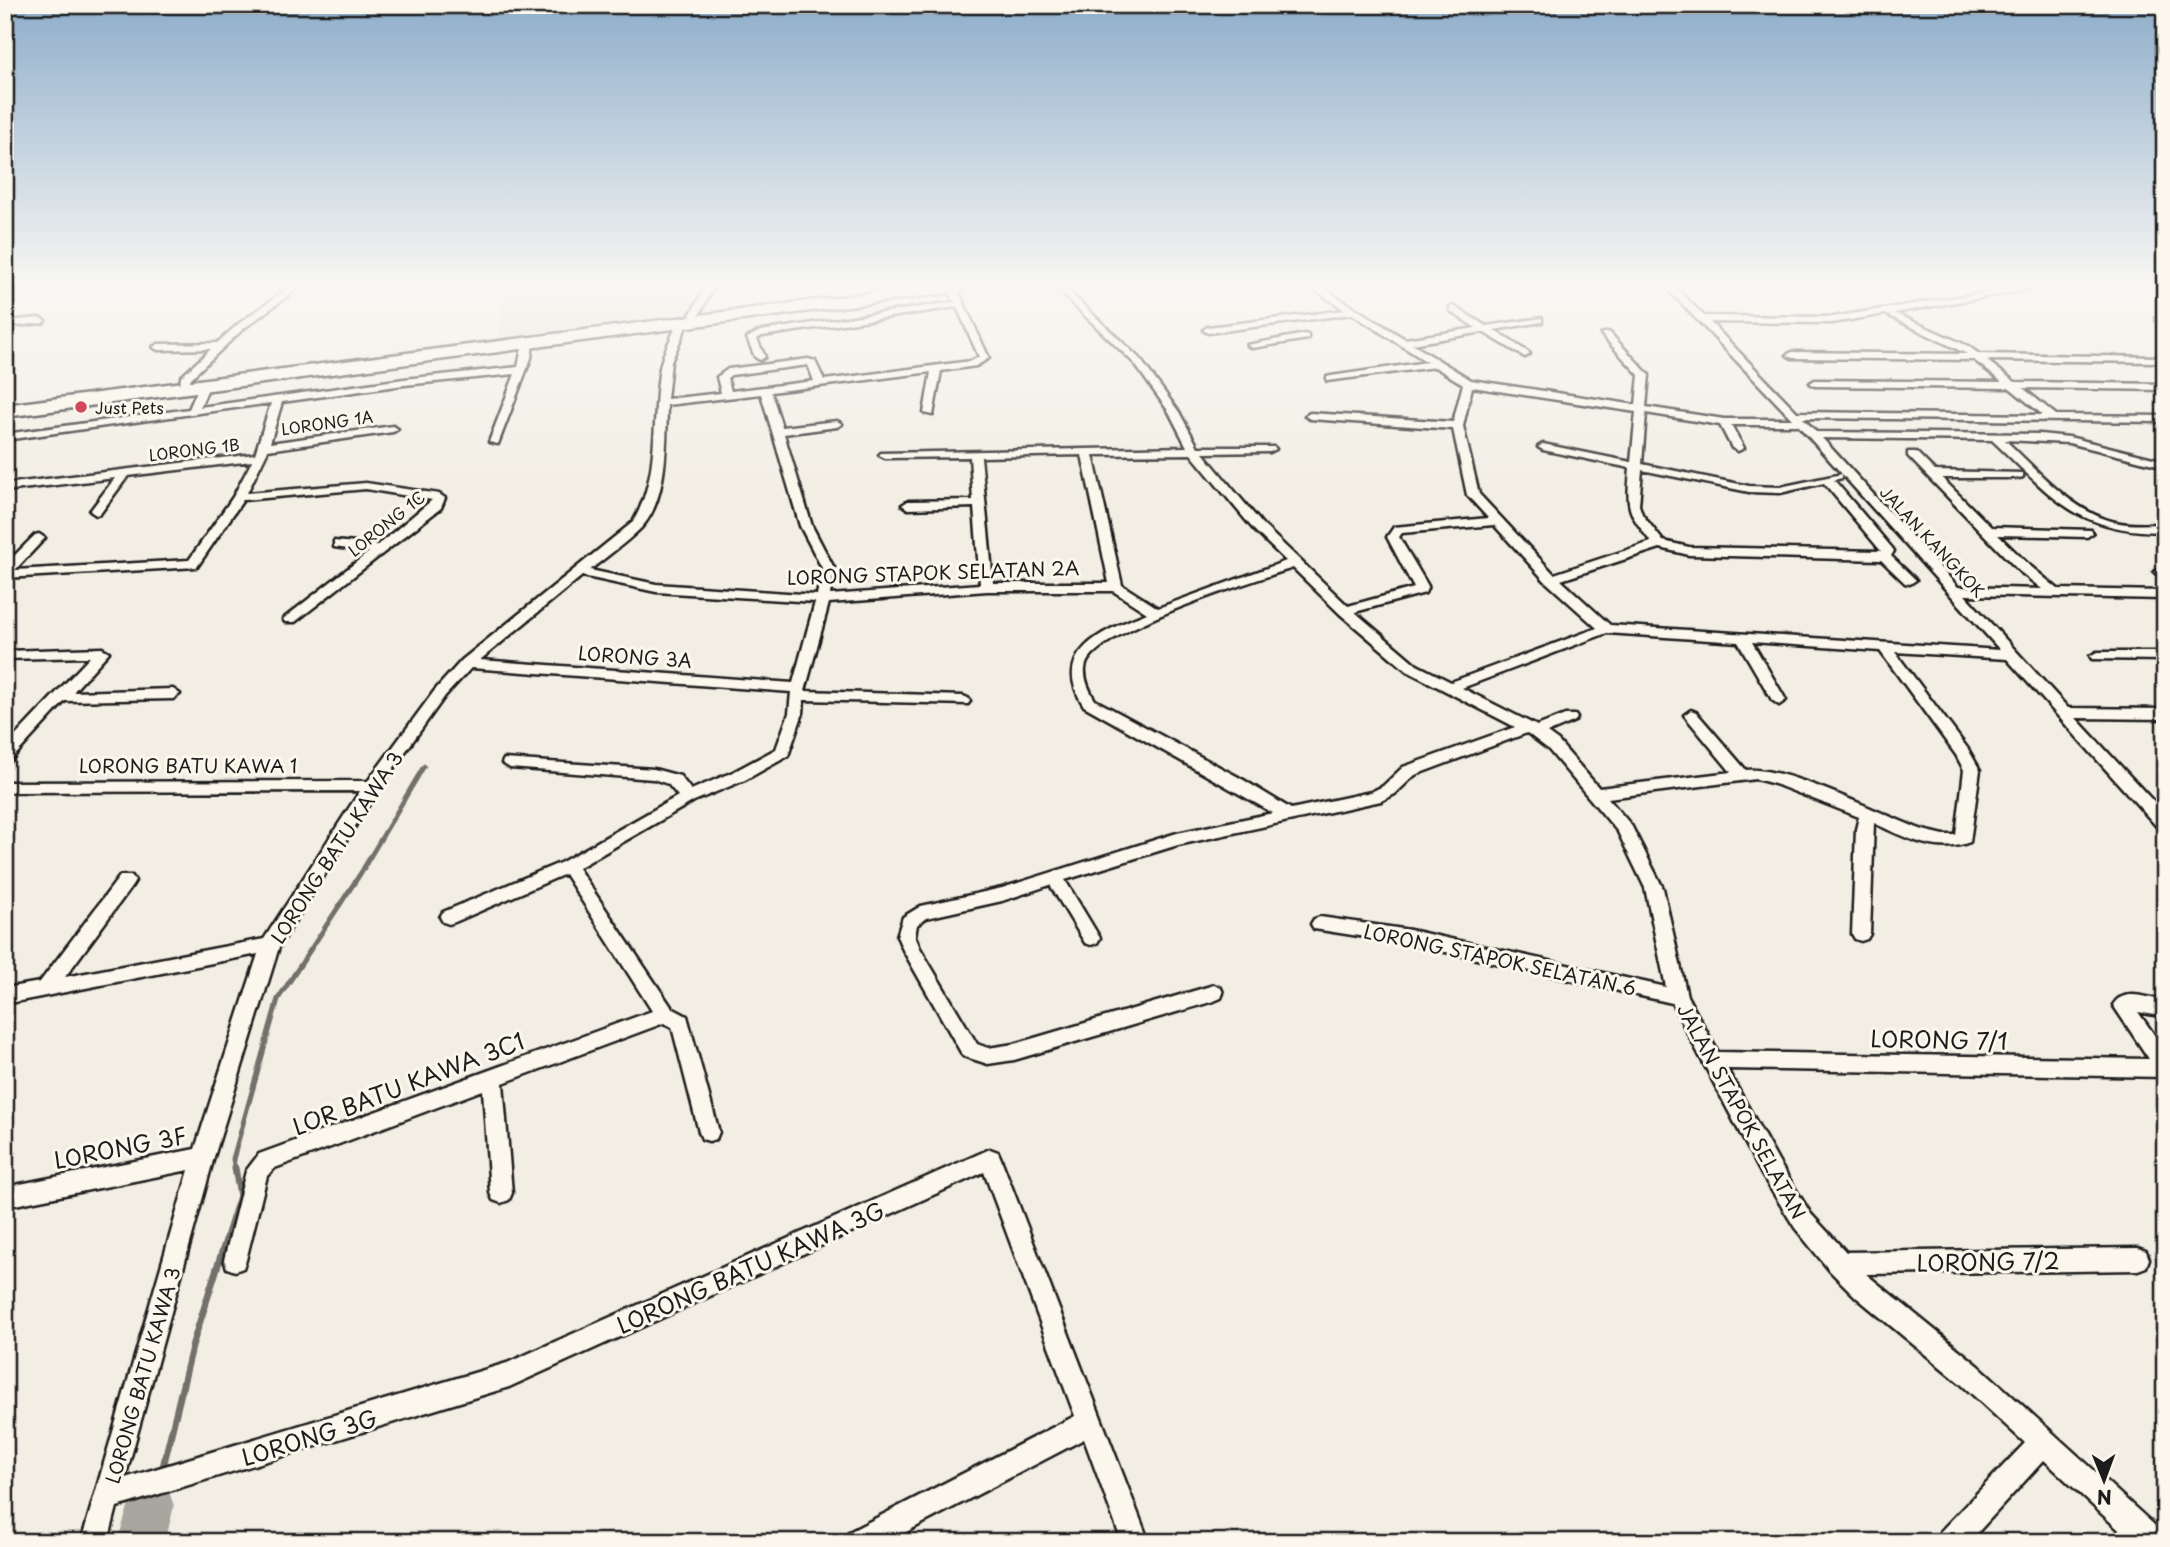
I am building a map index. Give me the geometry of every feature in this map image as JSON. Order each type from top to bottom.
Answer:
[{"type":"highway","points":[[5,408],[377,358]]},
{"type":"highway","points":[[5,408],[204,386],[413,358]]},
{"type":"street","points":[[184,383],[186,377],[206,358]]},
{"type":"street","points":[[494,442],[524,358]]},
{"type":"street","name":"LORONG BATU KAWA 3","points":[[94,1542],[203,1157],[270,945],[372,786],[440,692],[467,663],[645,515],[654,491],[666,365],[669,358]]},
{"type":"street","points":[[663,403],[936,370],[972,364],[984,358]]},
{"type":"street","name":"JALAN STAPOK SELATAN","points":[[1134,358],[1174,412],[1194,450],[1258,527],[1294,563],[1412,668],[1532,730],[1553,745],[1597,794],[1625,829],[1654,888],[1678,997],[1770,1168],[1803,1221],[1864,1289],[1970,1375],[2152,1542]]},
{"type":"street","points":[[1431,358],[1468,383],[1724,422],[1797,419],[2165,419]]},
{"type":"street","points":[[1628,358],[1644,375],[1636,514],[1659,544]]},
{"type":"street","name":"JALAN KANGKOK","points":[[1739,358],[1814,435],[1957,591],[2062,713],[2165,825]]},
{"type":"street","points":[[1978,358],[2054,418]]},
{"type":"street","points":[[2013,358],[2160,359]]},
{"type":"street","points":[[727,395],[722,377],[728,372],[808,362],[812,363],[820,383]]},
{"type":"street","points":[[1331,379],[1439,363]]},
{"type":"street","points":[[5,437],[521,370]]},
{"type":"street","points":[[929,413],[936,370]]},
{"type":"street","points":[[1468,383],[1458,426],[1474,495],[1494,521],[1551,579],[1606,629]]},
{"type":"street","points":[[1815,383],[2165,387]]},
{"type":"street","points":[[193,411],[204,386]]},
{"type":"street","points":[[449,917],[568,866],[688,797],[739,776],[783,752],[796,713],[828,568],[806,526],[765,390]]},
{"type":"street","points":[[263,452],[277,400]]},
{"type":"street","points":[[1310,416],[1458,426]]},
{"type":"street","points":[[1724,422],[1738,448]]},
{"type":"street","points":[[779,431],[837,424]]},
{"type":"street","name":"LORONG 1A","points":[[263,452],[393,429]]},
{"type":"street","points":[[1814,435],[2069,440],[2163,465]]},
{"type":"street","points":[[1995,437],[2068,502],[2090,516],[2127,527],[2165,528]]},
{"type":"street","points":[[1543,447],[1749,489],[1780,490],[1828,481],[1846,472]]},
{"type":"street","points":[[885,455],[1270,449]]},
{"type":"street","name":"LORONG 1B","points":[[5,488],[263,452]]},
{"type":"street","name":"LORONG 1B","points":[[5,573],[183,567],[193,564],[239,498],[263,452]]},
{"type":"street","points":[[1087,453],[1116,587],[1156,614]]},
{"type":"street","points":[[975,454],[977,503],[987,587]]},
{"type":"street","points":[[1912,454],[2024,568],[2053,591]]},
{"type":"street","points":[[96,511],[125,473]]},
{"type":"street","points":[[1931,474],[2019,475]]},
{"type":"street","points":[[1551,579],[1659,544],[1689,551],[1877,556],[1888,551],[1828,481]]},
{"type":"street","name":"LORONG 1C","points":[[239,498],[366,486],[439,498],[437,505],[290,619]]},
{"type":"street","points":[[908,505],[977,503]]},
{"type":"street","points":[[1345,611],[1420,590],[1393,537],[1398,530],[1494,521]]},
{"type":"street","points":[[1989,531],[2087,533]]},
{"type":"street","points":[[5,573],[39,538]]},
{"type":"street","points":[[338,544],[379,549]]},
{"type":"street","points":[[1877,556],[1910,580]]},
{"type":"street","points":[[1290,816],[1089,703],[1078,679],[1079,663],[1085,654],[1116,633],[1156,614],[1294,563]]},
{"type":"street","name":"LORONG STAPOK SELATAN 2A","points":[[579,571],[656,588],[823,599],[987,587],[1116,587]]},
{"type":"street","points":[[2165,571],[2160,572],[2165,576]]},
{"type":"street","points":[[1957,591],[2165,595]]},
{"type":"street","points":[[1451,687],[1606,629],[2012,655]]},
{"type":"street","points":[[1742,637],[1779,701]]},
{"type":"street","points":[[1597,794],[1756,774],[1779,779],[1943,842],[1957,844],[1964,838],[1972,770],[1963,753],[1884,647]]},
{"type":"street","points":[[5,655],[102,652],[5,757]]},
{"type":"street","points":[[2098,656],[2165,656]]},
{"type":"street","name":"LORONG 3A","points":[[467,663],[799,691],[963,701]]},
{"type":"street","points":[[61,697],[173,694]]},
{"type":"street","points":[[2062,713],[2165,714]]},
{"type":"street","points":[[1691,715],[1741,774]]},
{"type":"street","points":[[1214,993],[1014,1052],[988,1056],[970,1050],[906,936],[909,922],[921,913],[1055,878],[1177,839],[1375,797],[1389,790],[1409,771],[1570,718]]},
{"type":"street","points":[[510,763],[654,774],[674,780],[688,797]]},
{"type":"street","name":"LORONG BATU KAWA 1","points":[[5,787],[372,786]]},
{"type":"street","points":[[1861,934],[1864,829],[1868,814]]},
{"type":"street","points":[[568,866],[665,1014],[680,1022],[686,1035],[709,1132]]},
{"type":"street","points":[[1055,878],[1091,938]]},
{"type":"street","points":[[46,988],[126,881]]},
{"type":"street","name":"LORONG STAPOK SELATAN 6","points":[[1320,924],[1410,937],[1678,997]]},
{"type":"street","points":[[5,996],[270,945]]},
{"type":"street","points":[[2165,1009],[2128,1002],[2123,1005],[2165,1068]]},
{"type":"street","name":"LOR BATU KAWA 3C1","points":[[235,1260],[257,1171],[267,1161],[665,1014]]},
{"type":"street","name":"LORONG 7/1","points":[[1712,1060],[2165,1068]]},
{"type":"street","points":[[492,1076],[501,1193]]},
{"type":"street","name":"LORONG 3F","points":[[5,1197],[203,1157]]},
{"type":"street","name":"LORONG BATU KAWA 3G","points":[[509,1375],[990,1159],[1090,1422]]},
{"type":"street","name":"LORONG 7/2","points":[[1838,1262],[2138,1259]]},
{"type":"street","name":"LORONG 3G","points":[[108,1496],[509,1375]]},
{"type":"street","points":[[859,1542],[1090,1422],[1136,1542]]},
{"type":"street","points":[[1950,1542],[2044,1442]]},
{"type":"waterway","points":[[363,869],[424,766]]},
{"type":"waterway","points":[[235,1170],[233,1159],[278,999],[364,868]]},
{"type":"waterway","points":[[162,1471],[193,1343],[240,1196],[235,1168]]},
{"type":"waterway","points":[[151,1506],[155,1493]]},
{"type":"waterway","points":[[141,1542],[151,1506]]},
{"type":"place","name":"Just Pets","points":[[81,407]]}]
